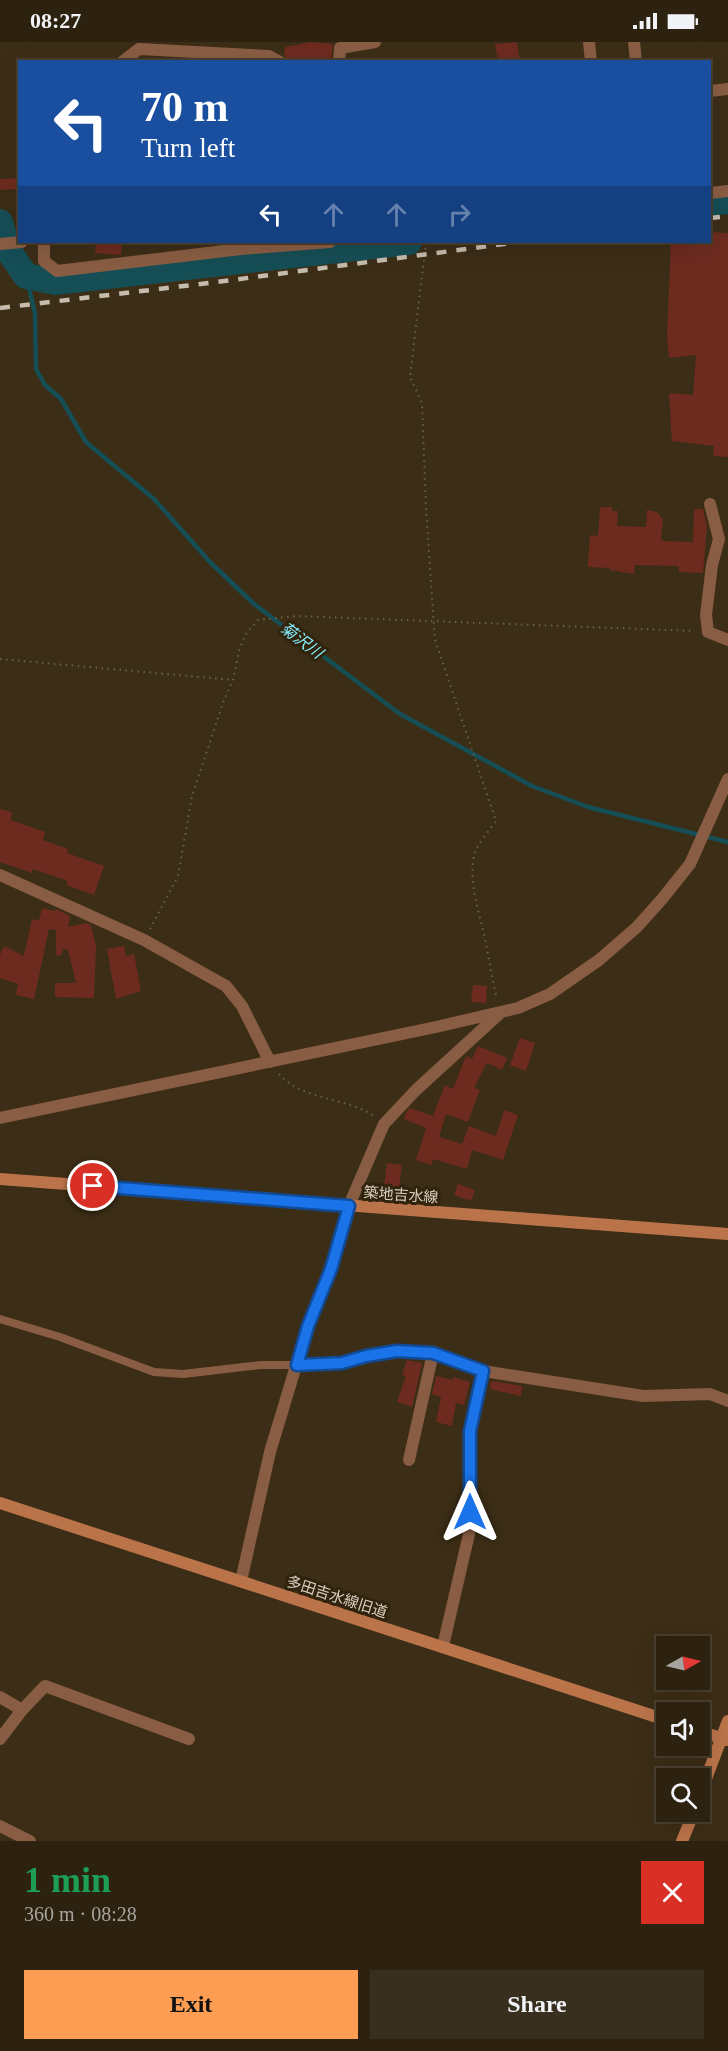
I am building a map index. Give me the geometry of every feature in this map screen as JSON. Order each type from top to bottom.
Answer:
[{"type":"main road","name":"築地吉水線","points":[[0,1179],[728,1234]]},
{"type":"main road","name":"多田吉水線旧道","points":[[0,1503],[656,1717]]},
{"type":"main road","points":[[710,1771],[724,1739],[728,1721]]},
{"type":"main road","points":[[682,1841],[689,1822]]},
{"type":"street","points":[[339,60],[340,48],[374,42]]},
{"type":"street","points":[[589,42],[591,60]]},
{"type":"street","points":[[634,42],[636,60]]},
{"type":"street","points":[[125,60],[139,49],[168,45],[269,56],[276,60]]},
{"type":"street","points":[[711,91],[728,89]]},
{"type":"street","points":[[711,193],[728,191]]},
{"type":"street","points":[[0,244],[18,242]]},
{"type":"street","points":[[44,243],[44,261],[57,271],[268,244],[296,243]]},
{"type":"street","points":[[710,504],[719,539],[712,565],[706,615],[708,632],[728,640]]},
{"type":"street","points":[[0,1118],[500,1013],[550,994],[579,975],[637,927],[662,899],[690,864],[728,779]]},
{"type":"street","points":[[0,874],[144,940],[226,986],[242,1006],[270,1062]]},
{"type":"street","points":[[241,1581],[270,1452],[308,1326],[331,1269],[349,1206],[384,1124],[416,1090],[500,1013]]},
{"type":"street","points":[[297,1365],[342,1363],[397,1351],[433,1353],[483,1371],[643,1396],[710,1394],[728,1401]]},
{"type":"street","points":[[409,1460],[433,1353]]},
{"type":"street","points":[[442,1646],[469,1534],[470,1431],[483,1371]]},
{"type":"street","points":[[0,1739],[22,1710],[45,1686],[189,1739]]},
{"type":"street","points":[[0,1697],[22,1710]]},
{"type":"street","points":[[0,1826],[30,1841]]},
{"type":"lane","points":[[227,243],[241,249]]},
{"type":"lane","points":[[0,1319],[60,1337],[154,1372],[183,1374],[261,1365],[297,1365]]},
{"type":"path","points":[[426,243],[410,377],[422,403],[433,620],[435,640],[496,821],[474,854],[472,881],[500,1013]]},
{"type":"path","points":[[144,940],[178,876],[192,796],[232,680],[240,647],[246,634],[258,620],[296,616],[681,629],[708,632]]},
{"type":"path","points":[[0,660],[232,680]]},
{"type":"path","points":[[270,1062],[287,1082],[305,1091],[372,1114],[384,1124]]},
{"type":"building","points":[[311,42],[333,44],[331,60],[287,60],[284,55],[285,47]]},
{"type":"building","points":[[517,42],[520,60],[498,60],[495,44]]},
{"type":"building","points":[[18,178],[18,189],[0,190],[0,179]]},
{"type":"building","points":[[711,232],[728,233],[728,457],[713,456],[714,446],[672,441],[669,393],[693,395],[696,355],[669,358],[667,336],[671,243],[711,243]]},
{"type":"building","points":[[96,243],[122,243],[121,255],[95,253]]},
{"type":"building","points":[[600,507],[612,507],[612,511],[618,511],[617,526],[646,527],[647,510],[657,512],[663,520],[661,539],[663,541],[693,542],[694,509],[703,509],[707,526],[703,573],[679,572],[679,566],[635,565],[634,574],[610,570],[610,568],[588,567],[590,535],[598,536]]},
{"type":"building","points":[[0,809],[12,812],[11,820],[45,832],[43,840],[68,849],[67,853],[104,866],[94,895],[66,885],[68,881],[33,869],[32,873],[0,862]]},
{"type":"building","points":[[42,908],[55,911],[56,909],[70,916],[68,927],[86,923],[91,925],[96,946],[94,998],[55,997],[55,983],[76,983],[68,950],[63,949],[61,956],[56,955],[56,930],[49,929],[34,999],[16,995],[18,984],[0,978],[0,955],[4,946],[24,956],[32,919],[39,921]]},
{"type":"building","points":[[124,946],[126,956],[134,954],[141,991],[116,999],[107,949]]},
{"type":"building","points":[[473,985],[487,986],[486,1003],[471,1002]]},
{"type":"building","points":[[520,1038],[535,1043],[526,1071],[510,1065]]},
{"type":"building","points":[[478,1046],[507,1058],[502,1070],[487,1063],[474,1088],[480,1090],[468,1122],[446,1114],[439,1137],[462,1144],[469,1126],[496,1136],[504,1110],[518,1115],[503,1160],[472,1150],[467,1169],[433,1159],[431,1165],[416,1160],[426,1128],[404,1119],[406,1112],[410,1108],[433,1116],[445,1085],[453,1089],[466,1056],[472,1059]]},
{"type":"building","points":[[387,1163],[402,1165],[399,1188],[384,1186]]},
{"type":"building","points":[[458,1184],[475,1190],[471,1201],[454,1195]]},
{"type":"building","points":[[407,1360],[422,1363],[412,1407],[397,1402],[406,1376],[402,1375]]},
{"type":"building","points":[[436,1376],[453,1380],[453,1377],[470,1382],[464,1405],[456,1403],[452,1426],[436,1422],[441,1397],[432,1394]]},
{"type":"building","points":[[491,1381],[522,1386],[521,1396],[490,1389]]},
{"type":"waterway","name":"菊沢川","points":[[711,203],[728,201]]},
{"type":"waterway","name":"菊沢川","points":[[0,222],[8,250],[26,276],[55,282],[400,243]]},
{"type":"waterway","name":"菊沢川","points":[[26,276],[35,313],[36,369],[45,385],[61,399],[86,442],[154,499],[210,562],[254,604],[400,714],[532,786],[588,807],[728,842]]},
{"type":"railway","points":[[711,218],[728,216]]},
{"type":"railway","points":[[0,308],[511,243]]},
{"type":"route","points":[[93,1186],[349,1206],[331,1269],[308,1326],[297,1365],[342,1363],[397,1351],[433,1353],[483,1371],[470,1431],[470,1512]]}]
